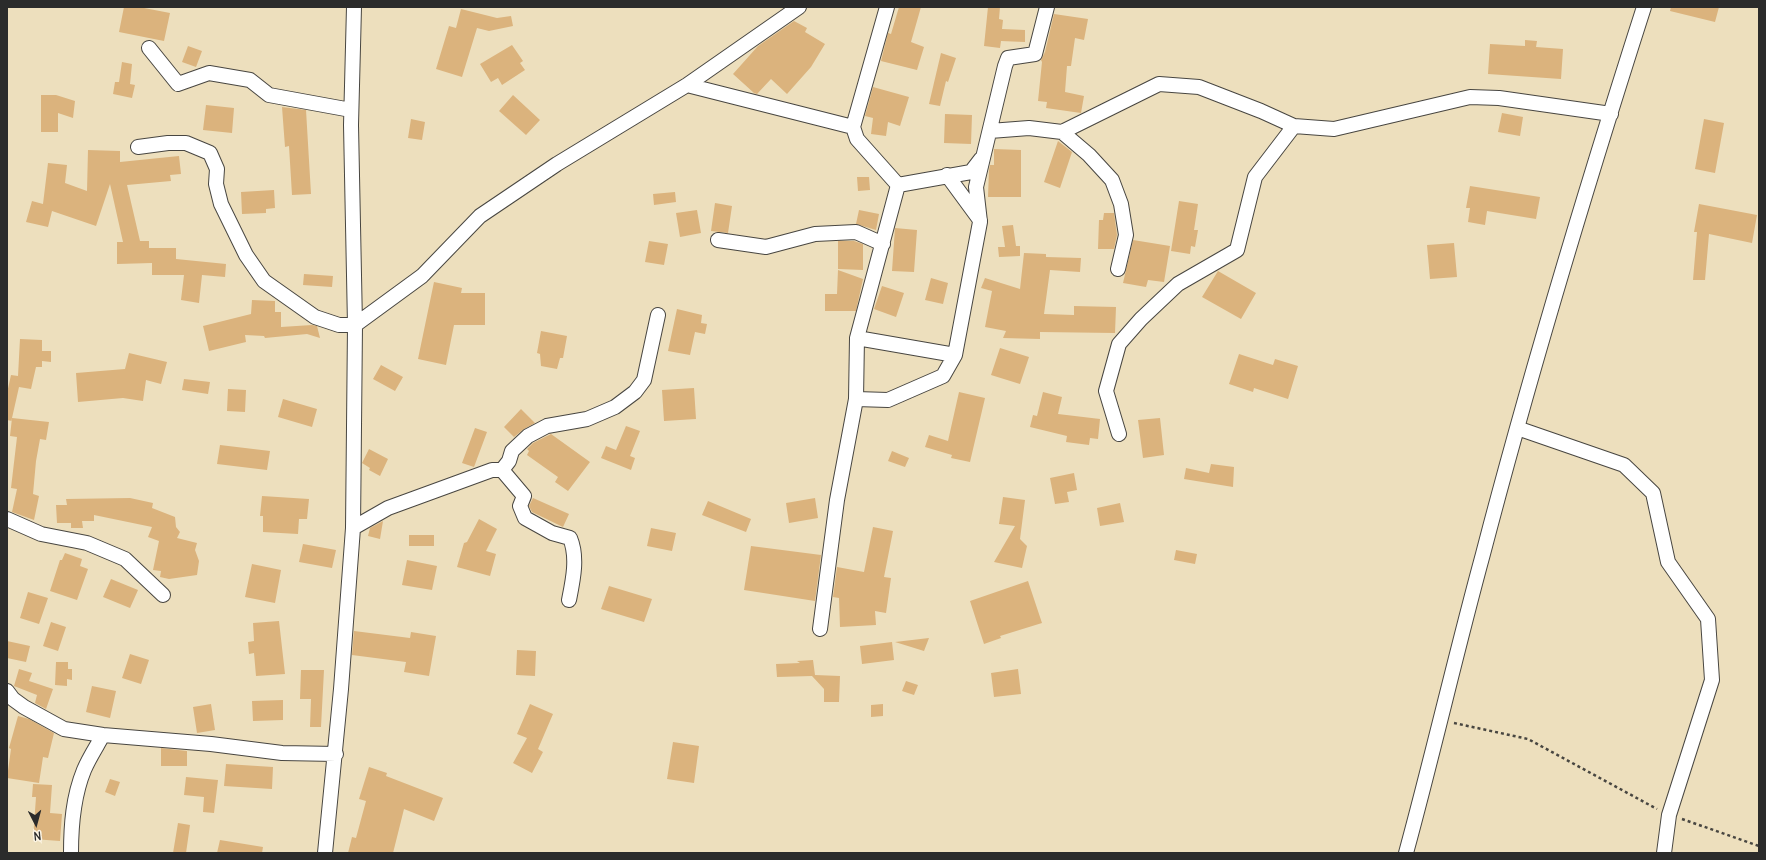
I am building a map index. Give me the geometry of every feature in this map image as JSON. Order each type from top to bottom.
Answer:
[{"type":"street","points":[[325,853],[336,754],[353,528],[355,324],[351,110],[354,7]]},
{"type":"street","points":[[138,146],[186,143],[210,154],[217,168],[216,184],[221,204],[246,255],[264,281],[315,317],[339,325],[355,324],[422,276],[480,216],[557,164],[687,85],[799,7]]},
{"type":"street","points":[[887,7],[853,127],[857,139],[898,186]]},
{"type":"street","points":[[856,399],[888,400],[943,376],[955,355],[980,222],[976,187],[1008,58],[1035,54],[1046,7]]},
{"type":"street","points":[[1406,853],[1442,720],[1482,555],[1517,428],[1544,333],[1644,7]]},
{"type":"street","points":[[149,48],[178,84],[209,73],[250,80],[269,95],[351,110]]},
{"type":"street","points":[[1062,132],[1159,84],[1199,87],[1294,126],[1334,129],[1470,98],[1500,98],[1611,114]]},
{"type":"street","points":[[687,85],[853,127]]},
{"type":"street","points":[[1119,434],[1106,391],[1119,344],[1140,319],[1178,284],[1237,250],[1255,177],[1294,126]]},
{"type":"street","points":[[990,131],[1030,128],[1062,132],[1089,155],[1112,180],[1121,204],[1126,235],[1118,269]]},
{"type":"street","points":[[898,186],[947,175],[958,175],[970,172],[979,163],[986,147]]},
{"type":"street","points":[[947,175],[980,222]]},
{"type":"street","points":[[820,629],[837,500],[856,399],[857,338],[898,186]]},
{"type":"street","points":[[718,240],[766,247],[815,234],[856,232],[883,244]]},
{"type":"street","points":[[502,470],[509,461],[512,451],[528,436],[547,426],[587,419],[615,407],[635,392],[644,380],[658,315]]},
{"type":"street","points":[[857,338],[955,355]]},
{"type":"street","points":[[1517,428],[1624,465],[1653,493],[1668,562],[1708,619],[1712,680],[1669,815],[1664,853]]},
{"type":"street","points":[[353,528],[388,508],[492,470],[502,470],[524,496],[520,506],[524,518],[552,533],[570,538],[574,546],[574,563],[569,600]]},
{"type":"street","points":[[7,519],[41,534],[87,543],[125,559],[163,595]]},
{"type":"street","points":[[7,691],[12,699],[24,707],[64,729],[103,735],[211,744],[282,753],[336,754]]},
{"type":"street","points":[[71,853],[71,826],[75,798],[84,770],[103,735]]},
{"type":"path","points":[[1442,720],[1528,739],[1669,815],[1759,846]]},
{"type":"building","points":[[124,7],[139,7],[170,13],[164,41],[119,32]]},
{"type":"building","points":[[899,7],[921,7],[911,42],[924,47],[917,70],[881,61],[888,33],[891,34]]},
{"type":"building","points":[[988,7],[1000,7],[999,19],[1003,20],[1002,29],[1025,30],[1025,42],[1001,41],[1000,48],[984,46]]},
{"type":"building","points":[[1671,7],[1719,7],[1715,22],[1670,11]]},
{"type":"building","points":[[461,9],[497,18],[511,16],[513,26],[489,31],[477,28],[462,77],[436,69],[449,26],[456,28]]},
{"type":"building","points":[[1054,14],[1088,19],[1084,40],[1075,38],[1071,66],[1067,66],[1065,92],[1084,96],[1081,113],[1046,108],[1047,102],[1038,101],[1041,60],[1045,52]]},
{"type":"building","points":[[794,21],[807,28],[805,32],[825,44],[811,67],[787,94],[771,79],[757,94],[754,93],[733,74],[758,46]]},
{"type":"building","points":[[1525,40],[1537,41],[1536,47],[1563,49],[1561,79],[1488,74],[1490,44],[1525,46]]},
{"type":"building","points":[[512,45],[523,61],[520,63],[525,70],[502,85],[498,78],[491,82],[480,64]]},
{"type":"building","points":[[188,46],[202,51],[196,67],[182,62]]},
{"type":"building","points":[[941,53],[956,58],[948,82],[946,81],[940,106],[929,104]]},
{"type":"building","points":[[122,62],[132,64],[130,84],[135,85],[132,98],[113,94],[115,82],[119,82]]},
{"type":"building","points":[[873,87],[909,97],[900,126],[888,122],[886,136],[871,134],[873,118],[865,116]]},
{"type":"building","points":[[41,95],[56,95],[75,101],[73,118],[58,113],[58,132],[41,132]]},
{"type":"building","points":[[513,95],[540,120],[526,135],[499,111]]},
{"type":"building","points":[[206,105],[234,108],[232,133],[203,130]]},
{"type":"building","points":[[282,107],[306,110],[311,194],[292,195],[289,146],[285,147]]},
{"type":"building","points":[[1502,113],[1523,117],[1520,136],[1498,132]]},
{"type":"building","points":[[945,114],[972,115],[971,144],[944,143]]},
{"type":"building","points":[[411,119],[425,122],[422,140],[408,138]]},
{"type":"building","points":[[1704,119],[1724,123],[1715,173],[1695,169]]},
{"type":"building","points":[[1058,141],[1072,152],[1060,188],[1044,182]]},
{"type":"building","points":[[994,149],[1021,150],[1021,197],[988,197],[989,170],[990,165],[994,165]]},
{"type":"building","points":[[88,150],[120,151],[120,162],[179,156],[181,174],[170,175],[171,181],[127,185],[140,241],[149,241],[149,248],[176,248],[176,259],[226,264],[225,277],[202,275],[199,303],[181,300],[184,275],[152,275],[152,263],[117,264],[117,242],[123,242],[110,184],[96,226],[52,211],[48,227],[26,222],[32,201],[43,204],[48,163],[67,165],[65,183],[87,191]]},
{"type":"building","points":[[857,177],[869,177],[870,190],[858,191]]},
{"type":"building","points":[[1470,186],[1540,197],[1536,219],[1487,211],[1485,225],[1468,222],[1470,208],[1466,208]]},
{"type":"building","points":[[274,190],[275,208],[266,209],[266,213],[242,214],[241,192]]},
{"type":"building","points":[[675,192],[676,202],[654,205],[653,194]]},
{"type":"building","points":[[1179,201],[1198,204],[1194,230],[1198,230],[1195,247],[1191,246],[1190,254],[1171,251]]},
{"type":"building","points":[[715,203],[732,206],[728,233],[711,231]]},
{"type":"building","points":[[1699,204],[1757,215],[1752,243],[1709,234],[1705,280],[1693,280],[1697,232],[1694,232]]},
{"type":"building","points":[[697,210],[701,233],[680,237],[676,213]]},
{"type":"building","points":[[859,210],[879,214],[876,230],[856,224]]},
{"type":"building","points":[[1104,213],[1114,213],[1117,235],[1114,249],[1098,249],[1099,220],[1103,220]]},
{"type":"building","points":[[1013,225],[1016,246],[1020,246],[1020,256],[999,257],[998,247],[1005,247],[1002,226]]},
{"type":"building","points":[[895,228],[917,230],[914,272],[892,271]]},
{"type":"building","points":[[1133,240],[1170,246],[1164,282],[1148,280],[1146,287],[1123,283]]},
{"type":"building","points":[[649,241],[668,244],[664,265],[645,262]]},
{"type":"building","points":[[838,241],[854,241],[863,244],[863,270],[838,269]]},
{"type":"building","points":[[1454,243],[1457,277],[1430,279],[1427,245]]},
{"type":"building","points":[[1024,253],[1046,254],[1046,257],[1081,258],[1080,272],[1050,270],[1044,314],[1074,315],[1074,306],[1116,307],[1115,333],[1040,332],[1040,339],[1003,338],[1006,331],[985,327],[992,291],[981,288],[985,278],[1020,289]]},
{"type":"building","points":[[838,270],[863,279],[856,311],[825,311],[825,294],[837,294]]},
{"type":"building","points":[[1218,271],[1256,293],[1241,319],[1202,297]]},
{"type":"building","points":[[304,274],[333,276],[332,287],[303,285]]},
{"type":"building","points":[[931,278],[948,283],[943,304],[925,300]]},
{"type":"building","points":[[434,282],[462,288],[461,293],[485,293],[485,325],[454,325],[446,365],[418,359]]},
{"type":"building","points":[[882,286],[904,293],[896,317],[874,309]]},
{"type":"building","points":[[252,300],[275,301],[275,312],[281,312],[281,327],[317,326],[320,338],[307,334],[265,338],[264,336],[245,335],[246,342],[209,351],[203,326],[251,314]]},
{"type":"building","points":[[677,309],[702,315],[701,323],[707,324],[705,334],[695,332],[690,355],[668,351]]},
{"type":"building","points":[[541,331],[567,336],[563,358],[560,358],[557,369],[541,366],[540,354],[537,353]]},
{"type":"building","points":[[20,339],[42,340],[42,351],[51,351],[51,362],[42,361],[42,367],[36,367],[31,389],[19,387],[12,418],[49,422],[46,440],[40,439],[36,461],[33,494],[39,496],[34,520],[12,512],[17,489],[11,488],[17,437],[10,436],[12,421],[7,420],[7,393],[11,375],[18,376]]},
{"type":"building","points":[[1000,348],[1029,357],[1020,384],[991,375]]},
{"type":"building","points":[[129,353],[167,362],[161,384],[146,380],[143,401],[123,398],[78,402],[76,373],[125,369]]},
{"type":"building","points":[[1239,354],[1273,365],[1275,359],[1298,366],[1288,399],[1254,388],[1253,392],[1229,384]]},
{"type":"building","points":[[381,365],[403,377],[395,391],[373,379]]},
{"type":"building","points":[[184,379],[210,382],[208,394],[182,390]]},
{"type":"building","points":[[694,388],[696,419],[664,421],[662,390]]},
{"type":"building","points":[[228,389],[246,390],[245,412],[227,411]]},
{"type":"building","points":[[959,392],[985,398],[970,462],[951,458],[952,455],[925,447],[929,435],[948,441]]},
{"type":"building","points":[[1043,392],[1062,397],[1058,414],[1100,419],[1098,439],[1090,438],[1089,445],[1066,442],[1067,436],[1030,427],[1033,415],[1037,416]]},
{"type":"building","points":[[283,399],[317,409],[312,427],[278,417]]},
{"type":"building","points":[[521,409],[535,423],[514,437],[504,427]]},
{"type":"building","points":[[1160,418],[1164,455],[1143,458],[1138,420]]},
{"type":"building","points":[[626,426],[640,431],[630,456],[635,458],[631,470],[601,458],[606,446],[616,450]]},
{"type":"building","points":[[475,428],[487,432],[474,467],[462,463]]},
{"type":"building","points":[[551,434],[590,462],[568,491],[555,482],[558,477],[527,455],[529,451],[527,449],[533,443]]},
{"type":"building","points":[[220,445],[270,451],[267,470],[217,464]]},
{"type":"building","points":[[369,449],[388,459],[380,476],[369,470],[370,468],[362,463]]},
{"type":"building","points":[[892,451],[909,458],[905,467],[888,461]]},
{"type":"building","points":[[1211,464],[1234,467],[1233,487],[1184,479],[1186,468],[1209,473]]},
{"type":"building","points":[[1074,473],[1077,490],[1067,492],[1069,502],[1055,504],[1050,478]]},
{"type":"building","points":[[262,496],[309,499],[307,519],[299,519],[298,534],[263,532],[263,516],[260,516]]},
{"type":"building","points":[[1003,497],[1025,500],[1020,539],[1027,546],[1022,568],[994,562],[1015,526],[999,524]]},
{"type":"building","points":[[130,498],[153,503],[152,508],[175,517],[176,527],[180,532],[177,538],[197,543],[195,550],[199,561],[197,575],[169,579],[160,577],[161,571],[153,570],[159,541],[148,537],[152,527],[94,515],[94,521],[82,521],[83,528],[71,528],[71,523],[57,523],[56,505],[67,505],[66,499]]},
{"type":"building","points":[[533,498],[569,514],[563,527],[532,512],[529,506]]},
{"type":"building","points":[[815,498],[818,518],[789,523],[786,503]]},
{"type":"building","points":[[708,501],[751,519],[746,532],[702,515]]},
{"type":"building","points":[[1120,503],[1124,522],[1100,526],[1097,508]]},
{"type":"building","points":[[479,519],[497,529],[486,551],[496,554],[490,576],[457,567],[464,543],[467,542]]},
{"type":"building","points":[[383,521],[380,539],[368,536],[370,528]]},
{"type":"building","points":[[873,527],[893,531],[884,577],[891,578],[886,613],[875,611],[876,625],[840,627],[839,598],[833,597],[837,567],[864,572]]},
{"type":"building","points":[[651,528],[676,533],[672,551],[647,546]]},
{"type":"building","points":[[409,535],[434,535],[434,546],[409,546]]},
{"type":"building","points":[[303,544],[336,550],[332,568],[299,562]]},
{"type":"building","points":[[751,546],[821,555],[815,601],[744,590]]},
{"type":"building","points":[[1176,550],[1197,554],[1195,564],[1174,560]]},
{"type":"building","points":[[65,553],[82,559],[80,566],[88,569],[77,600],[50,591],[60,560],[62,560]]},
{"type":"building","points":[[407,560],[437,566],[432,590],[402,585]]},
{"type":"building","points":[[252,564],[281,570],[275,603],[245,597]]},
{"type":"building","points":[[111,579],[138,590],[130,608],[103,597]]},
{"type":"building","points":[[1028,581],[1042,623],[1000,636],[1001,638],[984,644],[970,601]]},
{"type":"building","points":[[609,586],[652,599],[644,622],[601,609]]},
{"type":"building","points":[[28,592],[48,598],[39,624],[20,618]]},
{"type":"building","points":[[279,621],[285,674],[256,676],[254,653],[249,654],[248,642],[254,641],[253,623]]},
{"type":"building","points":[[51,622],[66,627],[58,651],[43,646]]},
{"type":"building","points":[[354,631],[410,638],[411,632],[436,636],[429,676],[404,672],[406,662],[352,655]]},
{"type":"building","points":[[929,638],[924,651],[895,642]]},
{"type":"building","points":[[7,641],[30,646],[26,662],[7,658]]},
{"type":"building","points":[[892,642],[894,660],[862,664],[860,646]]},
{"type":"building","points":[[517,650],[536,651],[535,676],[516,675]]},
{"type":"building","points":[[130,654],[149,660],[141,684],[122,678]]},
{"type":"building","points":[[813,660],[815,675],[840,676],[839,702],[824,702],[824,689],[812,676],[777,677],[776,664],[800,663],[797,661]]},
{"type":"building","points":[[56,662],[68,662],[68,669],[72,669],[72,680],[67,679],[67,686],[55,685]]},
{"type":"building","points":[[19,669],[32,673],[29,681],[53,689],[46,709],[35,703],[37,695],[14,686]]},
{"type":"building","points":[[1018,669],[1021,694],[994,697],[991,673]]},
{"type":"building","points":[[301,670],[324,670],[321,727],[310,727],[311,699],[300,699]]},
{"type":"building","points":[[906,681],[918,685],[914,695],[902,691]]},
{"type":"building","points":[[92,686],[116,691],[110,718],[86,712]]},
{"type":"building","points":[[283,700],[283,720],[253,721],[252,701]]},
{"type":"building","points":[[211,704],[215,730],[197,733],[193,707]]},
{"type":"building","points":[[530,704],[553,714],[538,749],[543,752],[532,773],[513,763],[527,738],[517,734]]},
{"type":"building","points":[[883,704],[883,716],[871,717],[871,705]]},
{"type":"building","points":[[18,716],[29,719],[54,733],[48,758],[43,757],[39,783],[7,778],[11,749],[9,748]]},
{"type":"building","points":[[673,742],[699,746],[694,783],[667,779]]},
{"type":"building","points":[[161,748],[187,751],[187,766],[161,766]]},
{"type":"building","points":[[226,764],[273,767],[272,789],[224,786]]},
{"type":"building","points":[[369,767],[387,773],[386,776],[443,798],[434,821],[404,809],[393,853],[348,853],[352,837],[356,838],[366,801],[359,799]]},
{"type":"building","points":[[186,777],[218,780],[214,813],[203,812],[204,797],[184,795]]},
{"type":"building","points":[[110,779],[120,782],[115,796],[105,792]]},
{"type":"building","points":[[33,784],[52,785],[50,813],[62,814],[60,841],[33,839],[36,797],[32,797]]},
{"type":"building","points":[[178,823],[190,825],[186,853],[173,853]]},
{"type":"building","points":[[220,840],[263,847],[262,853],[217,853]]}]
